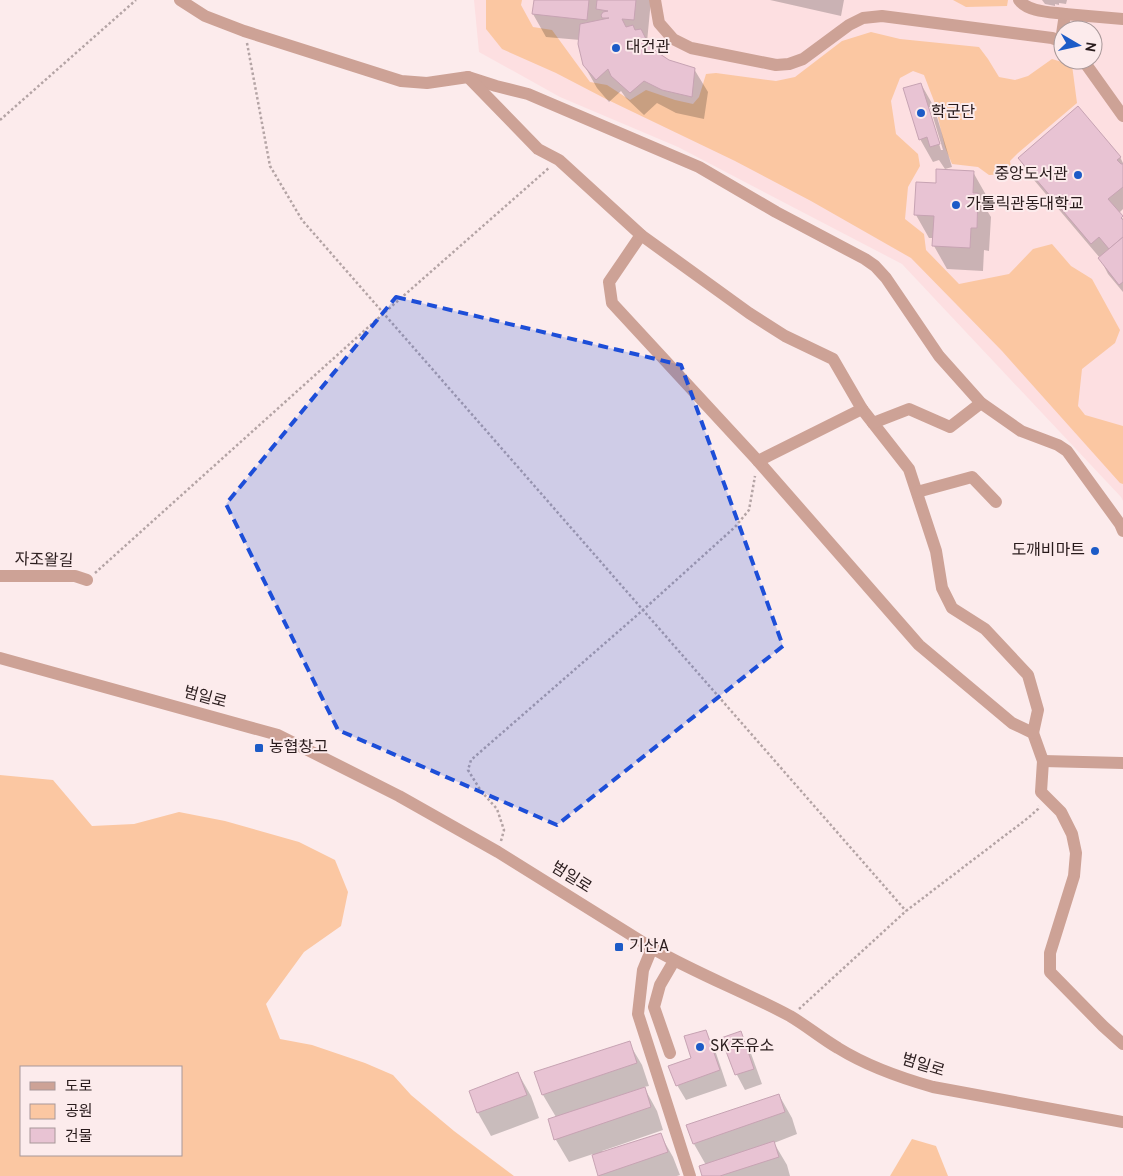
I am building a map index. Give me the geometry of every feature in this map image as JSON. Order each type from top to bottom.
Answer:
[{"type":"street","points":[[180,0],[205,16],[401,81],[427,83],[468,77],[528,94],[699,167],[776,212],[865,259],[875,266],[886,278],[938,356],[980,403],[1021,431],[1058,445],[1067,451],[1120,524],[1123,531]]},
{"type":"street","points":[[655,0],[659,23],[673,39],[690,48],[776,65],[789,64],[803,59],[849,25],[863,18],[882,16],[1053,38]]},
{"type":"street","points":[[1019,0],[1022,4],[1032,9],[1123,19]]},
{"type":"street","points":[[1064,20],[1065,14]]},
{"type":"street","points":[[1090,70],[1123,116]]},
{"type":"street","points":[[468,77],[538,149],[558,160],[641,234],[749,313],[785,336],[833,358],[862,409],[909,469],[936,551],[942,588],[952,608],[984,629],[1028,675],[1038,710],[1033,732],[1043,761],[1041,792],[1061,812],[1072,834],[1076,853],[1074,876],[1050,953],[1050,972],[1123,1044]]},
{"type":"street","points":[[641,234],[608,282],[612,304],[758,461],[919,645],[1012,723],[1033,732]]},
{"type":"street","points":[[873,423],[909,409],[950,427],[980,403]]},
{"type":"street","points":[[758,461],[862,409]]},
{"type":"street","points":[[917,492],[972,477],[996,502]]},
{"type":"street","name":"자조왈길","points":[[0,576],[75,576],[87,580]]},
{"type":"street","name":"범일로","points":[[0,658],[278,735],[399,796],[498,852],[674,961],[791,1017],[838,1049],[874,1066],[908,1080],[933,1087],[1123,1122]]},
{"type":"street","points":[[1043,761],[1123,763]]},
{"type":"street","points":[[652,948],[643,970],[638,1014],[690,1176]]},
{"type":"street","points":[[670,1053],[654,1007],[660,985],[674,961]]},
{"type":"path","points":[[0,120],[136,0]]},
{"type":"path","points":[[244,30],[270,166],[302,220],[906,912]]},
{"type":"path","points":[[87,580],[384,313],[558,160]]},
{"type":"path","points":[[498,852],[504,830],[497,809],[481,791],[468,770],[471,760],[735,527],[749,510],[758,461]]},
{"type":"path","points":[[791,1017],[906,912],[1038,809],[1041,792]]},
{"type":"highlighted area","points":[[396,297],[681,365],[783,646],[557,825],[338,730],[226,504]]},
{"type":"shaded area","name":"가톨릭관동대학교","points":[[474,0],[1123,0],[1123,501],[902,264],[678,147],[560,97],[479,52]]},
{"type":"green space","points":[[486,0],[522,0],[521,5],[533,27],[552,30],[590,82],[607,85],[630,100],[646,90],[693,104],[699,97],[706,74],[716,73],[776,81],[795,77],[842,41],[871,32],[900,39],[979,47],[999,77],[1015,80],[1028,76],[1052,59],[1053,70],[1073,70],[1077,103],[1010,161],[1012,174],[989,175],[978,167],[952,164],[945,147],[934,101],[924,75],[913,71],[900,78],[891,101],[896,134],[918,154],[920,166],[908,187],[905,219],[924,234],[926,250],[959,284],[1009,274],[1033,249],[1052,244],[1071,266],[1092,279],[1120,330],[1115,343],[1082,369],[1078,406],[1085,415],[1123,426],[1123,484],[1120,483],[1002,351],[911,258],[811,201],[735,161],[556,73],[502,49],[486,29]]},
{"type":"green space","points":[[953,0],[1008,0],[1007,6],[966,7]]},
{"type":"green space","points":[[0,775],[53,780],[92,826],[134,824],[179,812],[225,821],[299,842],[335,860],[348,892],[341,926],[304,952],[266,1004],[280,1039],[312,1045],[365,1063],[393,1075],[411,1095],[454,1131],[514,1176],[0,1176]]},
{"type":"green space","points":[[912,1139],[936,1146],[948,1176],[890,1176]]},
{"type":"building","name":"대건관","points":[[534,0],[589,0],[587,20],[532,14]]},
{"type":"building","name":"대건관","points":[[597,0],[636,0],[634,20],[622,19],[626,27],[633,25],[635,30],[641,29],[648,43],[669,60],[695,68],[692,97],[662,90],[644,81],[630,93],[611,76],[608,69],[596,80],[583,65],[578,44],[580,24],[609,18],[602,18],[601,15],[603,12],[608,11],[596,9]]},
{"type":"building","name":"학군단","points":[[921,83],[940,144],[930,147],[927,137],[919,140],[903,88]]},
{"type":"building","name":"중앙도서관","points":[[1078,106],[1121,157],[1117,160],[1123,164],[1123,187],[1108,199],[1123,216],[1121,218],[1123,220],[1123,237],[1109,249],[1099,237],[1091,244],[1018,158]]},
{"type":"building","points":[[936,169],[974,171],[973,193],[978,193],[977,228],[971,228],[970,248],[932,246],[934,216],[914,215],[916,182],[936,183]]},
{"type":"building","points":[[1123,237],[1123,282],[1119,285],[1098,258]]},
{"type":"building","name":"SK주유소","points":[[706,1030],[720,1070],[676,1086],[668,1066],[691,1058],[684,1036]]},
{"type":"building","points":[[741,1031],[754,1069],[735,1075],[721,1038]]},
{"type":"building","points":[[630,1041],[637,1063],[542,1095],[534,1072]]},
{"type":"building","points":[[518,1072],[527,1095],[477,1113],[469,1091]]},
{"type":"building","points":[[645,1087],[651,1107],[554,1140],[548,1119]]},
{"type":"building","points":[[779,1094],[785,1112],[693,1144],[686,1125]]},
{"type":"building","points":[[661,1133],[668,1152],[598,1176],[592,1155]]},
{"type":"building","points":[[774,1141],[779,1157],[720,1176],[702,1176],[699,1166]]},
{"type":"place","name":"대건관","points":[[616,48]]},
{"type":"place","name":"학군단","points":[[921,113]]},
{"type":"place","name":"중앙도서관","points":[[1078,175]]},
{"type":"place","name":"가톨릭관동대학교","points":[[956,205]]},
{"type":"place","name":"도깨비마트","points":[[1095,551]]},
{"type":"place","name":"농협창고","points":[[259,748]]},
{"type":"place","name":"기산A","points":[[619,947]]},
{"type":"place","name":"SK주유소","points":[[700,1047]]}]
